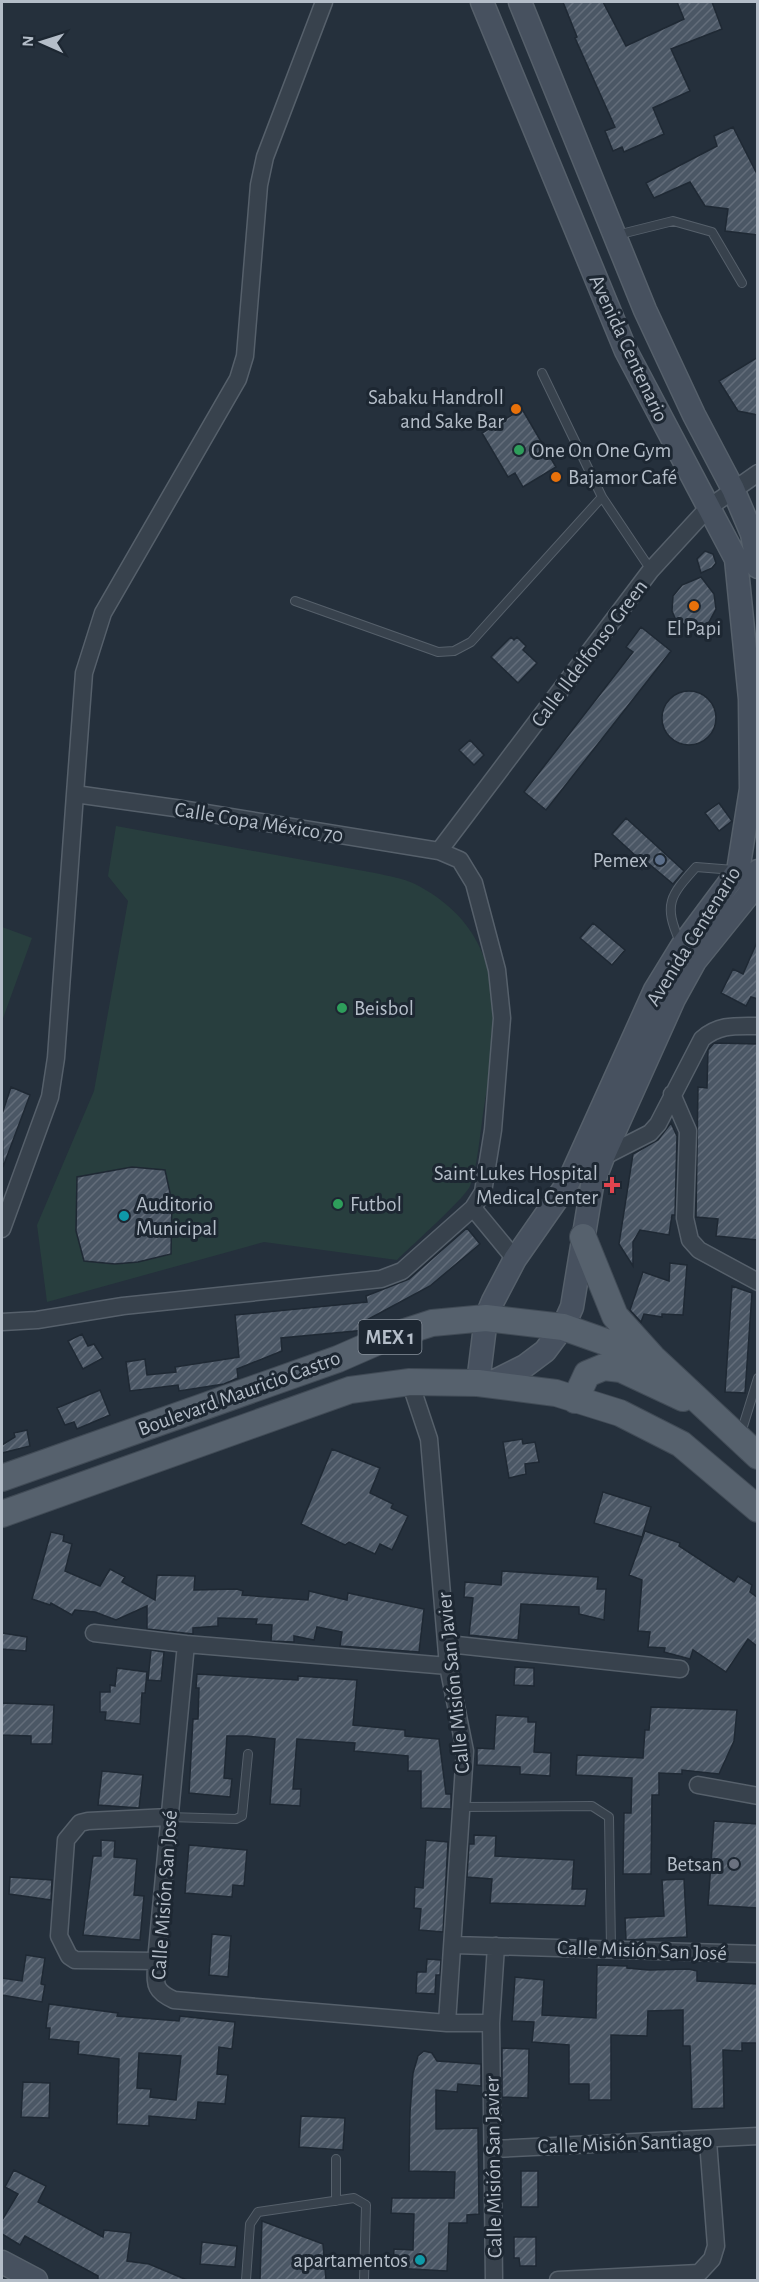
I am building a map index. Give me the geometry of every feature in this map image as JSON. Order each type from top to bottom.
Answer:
[{"type":"main road","name":"Avenida Centenario","points":[[482,2],[626,351],[736,559],[750,699],[752,880],[655,990],[564,1190],[515,1258],[486,1318],[483,1384],[525,1366],[545,1351],[563,1327],[572,1307],[592,1186],[674,999],[689,954]]},
{"type":"main road","name":"Avenida Centenario","points":[[520,2],[617,235],[645,310],[694,415],[733,489],[752,534],[758,567]]},
{"type":"main road","points":[[583,1237],[615,1316],[654,1359]]},
{"type":"main road","name":"Boulevard Mauricio Castro","points":[[2,1478],[338,1359],[386,1338],[432,1323],[486,1318],[563,1327],[654,1359],[748,1448]]},
{"type":"main road","points":[[575,1400],[587,1374],[604,1367],[621,1369],[710,1412]]},
{"type":"main road","name":"Boulevard Mauricio Castro","points":[[2,1514],[350,1390],[410,1382],[483,1384],[556,1393],[620,1413],[681,1444],[758,1509]]},
{"type":"main road","points":[[2,2262],[36,2280]]},
{"type":"street","points":[[2,1229],[50,1097],[56,1058],[84,673],[88,653],[103,613],[238,378],[245,356],[259,185],[265,157],[324,2]]},
{"type":"street","name":"Calle Ildelfonso Green","points":[[439,851],[651,570],[708,508],[758,473]]},
{"type":"street","name":"Calle Copa México 70","points":[[75,794],[439,851],[460,860],[474,883],[497,970],[502,1018],[493,1130],[483,1192],[473,1208]]},
{"type":"street","points":[[603,1157],[650,1133],[658,1124],[702,1039],[712,1030],[726,1026],[758,1026]]},
{"type":"street","points":[[672,1094],[688,1131],[685,1218],[690,1240],[699,1250],[758,1282]]},
{"type":"street","points":[[2,1322],[37,1320],[123,1306],[381,1279],[402,1271],[473,1208],[515,1258]]},
{"type":"street","name":"Calle Misión San Javier","points":[[410,1382],[429,1439],[448,1644],[448,1666],[465,1751],[454,1945],[447,2023]]},
{"type":"street","points":[[94,1633],[186,1644],[448,1666]]},
{"type":"street","name":"Calle Misión San José","points":[[186,1644],[156,1961],[156,1988],[162,1995],[174,2000],[447,2023],[491,2024]]},
{"type":"street","points":[[448,1644],[680,1669]]},
{"type":"street","points":[[698,1785],[758,1796]]},
{"type":"street","points":[[156,1961],[75,1960],[69,1956],[59,1936],[66,1840],[80,1823],[88,1821],[169,1817]]},
{"type":"street","name":"Calle Misión San José","points":[[454,1945],[758,1954]]},
{"type":"street","name":"Calle Misión San Javier","points":[[494,2280],[491,2024],[496,1946]]},
{"type":"street","name":"Calle Misión Santiago","points":[[493,2149],[758,2136]]},
{"type":"street","points":[[558,2280],[699,2273],[707,2267],[716,2246],[708,2140]]},
{"type":"lane","points":[[617,235],[673,221],[712,232],[717,236],[742,283]]},
{"type":"lane","points":[[542,373],[602,497],[651,570]]},
{"type":"lane","points":[[295,601],[438,652],[454,651],[471,642],[602,497]]},
{"type":"lane","points":[[689,954],[671,922],[673,893],[696,867],[752,880]]},
{"type":"lane","points":[[748,1448],[758,1378]]},
{"type":"lane","points":[[169,1817],[236,1819],[242,1816],[248,1754]]},
{"type":"lane","points":[[462,1807],[592,1806],[609,1817],[611,1949]]},
{"type":"lane","points":[[336,2159],[336,2200]]},
{"type":"lane","points":[[246,2280],[250,2224],[258,2212],[354,2198],[366,2205],[364,2280]]},
{"type":"green space","points":[[116,826],[400,879],[415,884],[445,903],[466,925],[481,950],[490,977],[493,1006],[490,1068],[475,1168],[466,1192],[397,1260],[264,1242],[47,1302],[37,1225],[94,1091],[128,901],[108,876]]},
{"type":"green space","points":[[2,927],[32,938],[2,1021]]},
{"type":"building","points":[[563,2],[603,2],[626,46],[684,19],[677,2],[712,2],[722,29],[671,49],[690,91],[653,108],[664,134],[624,152],[622,147],[613,151],[605,131],[615,127],[575,38],[577,37]]},
{"type":"building","points":[[733,127],[758,176],[758,235],[725,231],[728,209],[705,206],[690,182],[654,198],[646,183],[717,146],[714,136]]},
{"type":"building","points":[[758,357],[758,415],[738,411],[719,381]]},
{"type":"building","name":"One On One Gym","points":[[522,409],[556,467],[523,487],[515,473],[508,477],[482,433]]},
{"type":"building","points":[[705,551],[713,554],[716,563],[712,568],[701,573],[697,559]]},
{"type":"building","name":"El Papi","points":[[701,577],[714,594],[716,609],[709,622],[702,626],[688,627],[675,618],[672,611],[673,596],[682,585]]},
{"type":"building","points":[[641,627],[671,651],[546,810],[524,792],[633,652],[626,647]]},
{"type":"building","points":[[511,637],[514,640],[517,637],[526,646],[523,650],[537,663],[518,683],[491,657]]},
{"type":"building","points":[[689,691],[699,693],[708,699],[714,708],[716,718],[714,728],[708,737],[699,743],[689,745],[679,743],[670,737],[664,728],[662,718],[664,708],[670,699],[679,693]]},
{"type":"building","points":[[470,740],[484,755],[474,765],[459,750]]},
{"type":"building","points":[[719,803],[732,821],[719,831],[705,813]]},
{"type":"building","points":[[626,818],[684,871],[673,884],[648,863],[642,870],[632,861],[636,856],[612,834]]},
{"type":"building","points":[[593,923],[625,950],[612,965],[580,938]]},
{"type":"building","points":[[758,940],[758,999],[751,997],[746,1006],[721,993],[733,969],[743,974]]},
{"type":"building","points":[[714,1043],[758,1044],[758,1240],[716,1236],[718,1219],[696,1217],[698,1087],[707,1088],[708,1050]]},
{"type":"building","points":[[11,1087],[30,1095],[3,1167],[2,1114]]},
{"type":"building","points":[[671,1123],[677,1136],[675,1215],[672,1215],[669,1235],[640,1230],[633,1242],[633,1266],[619,1244],[633,1154],[658,1140]]},
{"type":"building","name":"Auditorio Municipal","points":[[132,1167],[165,1170],[172,1202],[171,1254],[138,1262],[115,1264],[84,1261],[76,1231],[77,1177]]},
{"type":"building","points":[[467,1228],[480,1244],[430,1286],[365,1321],[366,1330],[281,1338],[282,1351],[237,1369],[238,1378],[224,1384],[179,1391],[178,1385],[130,1391],[126,1362],[145,1359],[147,1375],[176,1372],[175,1367],[239,1357],[235,1315],[367,1302],[366,1296],[409,1279]]},
{"type":"building","points":[[670,1263],[687,1265],[683,1315],[662,1314],[662,1317],[644,1314],[641,1322],[630,1310],[643,1272],[669,1281]]},
{"type":"building","points":[[732,1286],[752,1293],[745,1393],[725,1392]]},
{"type":"building","points":[[82,1334],[88,1346],[94,1344],[103,1358],[83,1369],[68,1341]]},
{"type":"building","points":[[100,1390],[110,1415],[77,1429],[74,1422],[65,1425],[57,1408]]},
{"type":"building","points":[[27,1430],[30,1446],[2,1453],[2,1445],[15,1437],[14,1433]]},
{"type":"building","points":[[522,1439],[523,1444],[535,1442],[539,1462],[525,1464],[526,1474],[509,1478],[503,1442]]},
{"type":"building","points":[[332,1449],[380,1468],[370,1493],[393,1504],[391,1508],[408,1516],[392,1550],[380,1544],[375,1554],[349,1542],[345,1545],[301,1524]]},
{"type":"building","points":[[603,1492],[651,1507],[642,1537],[594,1523]]},
{"type":"building","points":[[645,1531],[680,1543],[679,1546],[734,1582],[738,1576],[752,1585],[750,1592],[758,1598],[758,1647],[748,1639],[726,1672],[693,1650],[690,1659],[664,1652],[665,1648],[648,1647],[650,1632],[638,1631],[642,1580],[629,1575]]},
{"type":"building","points":[[51,1532],[64,1535],[63,1541],[72,1544],[65,1571],[100,1586],[110,1569],[125,1577],[122,1582],[155,1600],[157,1575],[195,1576],[194,1590],[237,1589],[243,1591],[242,1595],[308,1600],[309,1591],[347,1600],[348,1593],[424,1609],[419,1652],[340,1646],[342,1632],[317,1627],[314,1640],[294,1636],[294,1642],[271,1641],[272,1625],[256,1624],[257,1619],[218,1618],[218,1626],[193,1628],[193,1634],[147,1629],[147,1606],[116,1620],[95,1612],[75,1610],[72,1615],[51,1603],[50,1605],[32,1599]]},
{"type":"building","points":[[502,1571],[598,1577],[597,1589],[606,1589],[604,1620],[579,1614],[579,1607],[521,1604],[518,1640],[469,1635],[473,1598],[464,1597],[465,1582],[501,1585]]},
{"type":"building","points":[[2,1633],[27,1637],[26,1651],[2,1649]]},
{"type":"building","points":[[151,1650],[164,1652],[161,1681],[148,1680]]},
{"type":"building","points":[[515,1667],[534,1668],[534,1686],[514,1685]]},
{"type":"building","points":[[117,1668],[147,1672],[145,1693],[142,1693],[140,1724],[105,1720],[106,1712],[100,1712],[100,1692],[110,1692],[110,1685],[115,1686]]},
{"type":"building","points":[[197,1674],[298,1680],[298,1676],[357,1680],[353,1725],[405,1730],[405,1736],[439,1739],[446,1794],[451,1794],[451,1809],[421,1808],[421,1771],[408,1771],[408,1756],[354,1751],[355,1743],[297,1739],[293,1789],[301,1789],[300,1806],[270,1804],[275,1739],[227,1736],[224,1778],[232,1779],[230,1797],[189,1793],[193,1719],[198,1719]]},
{"type":"building","points":[[2,1703],[54,1705],[52,1744],[31,1744],[31,1736],[2,1735]]},
{"type":"building","points":[[651,1707],[737,1710],[734,1741],[719,1774],[682,1770],[682,1774],[659,1773],[659,1795],[652,1795],[651,1874],[623,1874],[624,1813],[631,1813],[632,1778],[576,1775],[577,1755],[643,1758],[645,1730],[649,1730]]},
{"type":"building","points":[[496,1715],[528,1717],[528,1722],[536,1722],[534,1752],[551,1753],[550,1776],[520,1774],[520,1767],[477,1765],[477,1748],[494,1749]]},
{"type":"building","points":[[102,1771],[143,1775],[139,1808],[98,1805]]},
{"type":"building","name":"Betsan","points":[[714,1821],[758,1824],[758,1908],[708,1905]]},
{"type":"building","points":[[474,1835],[496,1836],[495,1856],[574,1860],[572,1889],[587,1889],[585,1906],[490,1903],[492,1879],[467,1877],[469,1844],[474,1844]]},
{"type":"building","points":[[101,1840],[115,1841],[114,1857],[137,1859],[134,1895],[144,1896],[140,1940],[83,1935],[93,1856],[101,1856]]},
{"type":"building","points":[[426,1840],[448,1842],[443,1932],[419,1930],[421,1909],[414,1908],[415,1887],[423,1888]]},
{"type":"building","points":[[189,1845],[247,1850],[244,1886],[233,1885],[232,1897],[185,1893]]},
{"type":"building","points":[[10,1877],[52,1880],[51,1900],[9,1894]]},
{"type":"building","points":[[684,1879],[687,1937],[626,1940],[625,1918],[664,1916],[662,1880]]},
{"type":"building","points":[[212,1934],[231,1936],[228,1977],[209,1975]]},
{"type":"building","points":[[26,1955],[45,1958],[41,1984],[45,1985],[42,2002],[2,1995],[2,1978],[22,1981]]},
{"type":"building","points":[[427,1959],[441,1960],[440,1975],[436,1975],[435,1994],[416,1993],[417,1972],[426,1972]]},
{"type":"building","points":[[597,1965],[627,1966],[627,1968],[649,1970],[689,1969],[697,1971],[697,1981],[758,1984],[758,2043],[742,2043],[742,2051],[723,2050],[724,2108],[692,2109],[690,2046],[683,2046],[683,2010],[648,2011],[647,2036],[611,2035],[611,2100],[589,2100],[589,2084],[569,2084],[569,2045],[532,2042],[534,2022],[512,2021],[515,1977],[544,1980],[542,2015],[596,2018]]},
{"type":"building","points":[[49,2004],[118,2013],[117,2016],[179,2021],[180,2016],[235,2022],[232,2049],[219,2047],[217,2074],[228,2075],[225,2104],[198,2102],[196,2120],[149,2116],[149,2126],[117,2124],[119,2059],[78,2054],[79,2042],[49,2039],[50,2028],[46,2028]],"holes":[[[139,2053],[181,2056],[176,2100],[150,2097],[151,2089],[137,2088]]]},
{"type":"building","points":[[502,2048],[529,2049],[528,2098],[502,2097]]},
{"type":"building","points":[[424,2051],[432,2053],[437,2061],[481,2064],[481,2086],[458,2084],[457,2092],[436,2090],[436,2129],[478,2128],[479,2214],[467,2215],[467,2223],[449,2223],[447,2271],[393,2268],[394,2249],[413,2250],[414,2214],[391,2213],[392,2198],[454,2198],[455,2172],[409,2171],[413,2073],[418,2056]]},
{"type":"building","points":[[23,2082],[50,2083],[49,2118],[21,2117]]},
{"type":"building","points":[[301,2116],[345,2118],[343,2150],[299,2147]]},
{"type":"building","points":[[14,2170],[46,2186],[38,2202],[103,2237],[104,2230],[131,2233],[127,2261],[149,2264],[187,2280],[98,2280],[98,2276],[25,2236],[20,2245],[2,2234],[2,2220],[18,2194],[5,2187]]},
{"type":"building","points":[[521,2171],[538,2171],[538,2207],[521,2207]]},
{"type":"building","points":[[262,2221],[323,2244],[326,2280],[260,2280]]},
{"type":"building","points":[[514,2237],[536,2237],[536,2266],[520,2266],[519,2258],[514,2258]]},
{"type":"building","points":[[202,2242],[237,2246],[235,2267],[200,2264]]},
{"type":"place","name":"Sabaku Handroll and Sake Bar","points":[[516,409]]},
{"type":"place","name":"One On One Gym","points":[[519,450]]},
{"type":"place","name":"Bajamor Café","points":[[556,477]]},
{"type":"place","name":"El Papi","points":[[694,606]]},
{"type":"place","name":"Pemex","points":[[660,860]]},
{"type":"place","name":"Beisbol","points":[[342,1008]]},
{"type":"place","name":"Saint Lukes Hospital Medical Center","points":[[612,1185]]},
{"type":"place","name":"Futbol","points":[[338,1204]]},
{"type":"place","name":"Auditorio Municipal","points":[[124,1216]]},
{"type":"place","name":"Betsan","points":[[734,1864]]},
{"type":"place","name":"apartamentos","points":[[420,2260]]}]
